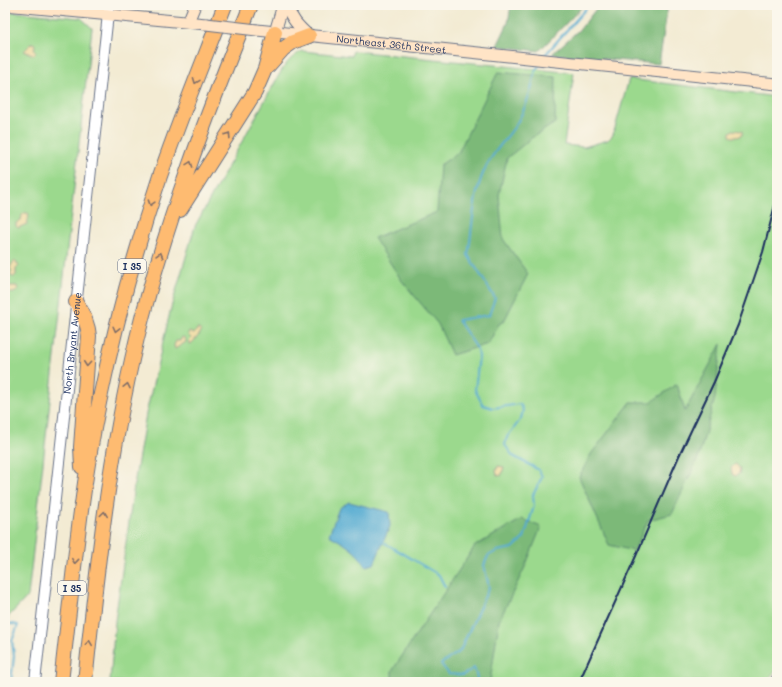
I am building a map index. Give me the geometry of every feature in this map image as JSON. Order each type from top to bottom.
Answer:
[{"type":"highway","name":"I 35","points":[[61,682],[83,495],[93,434],[108,362],[126,288],[143,228],[170,148],[225,5]]},
{"type":"highway","name":"I 35","points":[[85,682],[103,526],[122,405],[138,336],[168,227],[186,174],[251,5]]},
{"type":"highway","points":[[168,227],[255,92],[265,70],[275,32]]},
{"type":"highway","points":[[265,70],[283,49],[293,42],[309,36]]},
{"type":"highway","points":[[76,302],[85,317],[89,336],[81,448],[83,495]]},
{"type":"main road","name":"Northeast 36th Street","points":[[5,5],[80,12],[109,10],[188,22],[309,36],[777,84]]},
{"type":"main road","points":[[80,12],[95,5]]},
{"type":"main road","points":[[188,22],[195,5]]},
{"type":"main road","points":[[275,32],[283,5]]},
{"type":"main road","points":[[287,5],[290,16],[295,24],[309,36]]},
{"type":"street","name":"North Bryant Avenue","points":[[34,682],[109,10]]},
{"type":"green space","points":[[511,5],[584,5],[539,51],[497,46],[508,23]]},
{"type":"green space","points":[[599,5],[668,5],[659,64],[552,54],[581,28]]},
{"type":"green space","points":[[5,11],[81,18],[92,28],[28,596],[8,617],[5,642]]},
{"type":"green space","points":[[302,51],[351,56],[353,51],[574,73],[564,145],[584,147],[608,140],[613,135],[629,79],[777,97],[777,668],[767,682],[110,682],[115,621],[135,479],[146,414],[171,308],[195,226],[286,64]]},
{"type":"green space","points":[[498,72],[556,77],[555,123],[533,137],[507,158],[499,195],[503,239],[528,274],[504,321],[499,324],[488,344],[452,355],[438,324],[402,281],[374,238],[437,212],[440,165],[458,153]]},
{"type":"green space","points":[[721,344],[715,398],[699,456],[672,514],[648,520],[634,551],[609,545],[579,477],[591,454],[631,402],[651,402],[677,384],[685,411]]},
{"type":"green space","points":[[522,519],[541,527],[525,567],[499,621],[490,682],[392,682],[392,671],[475,546]]},
{"type":"sand","points":[[32,43],[34,43],[35,46],[34,48],[36,53],[34,55],[24,51]]},
{"type":"sand","points":[[733,130],[742,131],[742,135],[736,137],[730,136],[730,132]]},
{"type":"sand","points":[[24,213],[28,213],[29,215],[27,224],[18,228],[16,223],[21,220]]},
{"type":"sand","points":[[15,261],[19,266],[16,269],[16,275],[12,277],[10,274],[12,271],[10,268]]},
{"type":"sand","points":[[7,286],[17,286],[18,290],[14,293],[8,293],[6,290]]},
{"type":"sand","points":[[197,329],[201,331],[200,334],[190,344],[189,340],[191,338],[188,333],[190,332],[194,334]]},
{"type":"sand","points":[[182,337],[185,338],[186,342],[175,349],[174,345],[176,341],[180,341]]},
{"type":"sand","points":[[735,464],[740,469],[739,474],[735,476],[732,474],[731,468]]},
{"type":"sand","points":[[498,466],[504,467],[501,476],[497,475],[496,471]]},
{"type":"water","points":[[349,502],[389,512],[390,526],[374,564],[366,566],[354,552],[329,535],[339,508]]},
{"type":"waterway","points":[[545,55],[589,5]]},
{"type":"waterway","points":[[476,682],[477,677],[474,668],[463,675],[449,674],[441,664],[460,651],[489,587],[484,565],[488,556],[497,551],[513,548],[524,538],[534,506],[533,495],[542,477],[539,470],[513,456],[505,445],[507,437],[521,419],[523,410],[520,404],[493,408],[483,405],[475,390],[479,356],[476,347],[458,320],[489,315],[495,298],[468,255],[475,202],[480,181],[490,159],[511,132],[523,112],[536,69],[540,64]]},
{"type":"waterway","points":[[383,542],[439,575],[445,587]]},
{"type":"waterway","points":[[5,623],[18,625],[12,641],[14,656],[11,682]]},
{"type":"railway","points":[[579,682],[679,456],[714,382],[738,325],[763,252],[777,197]]}]
